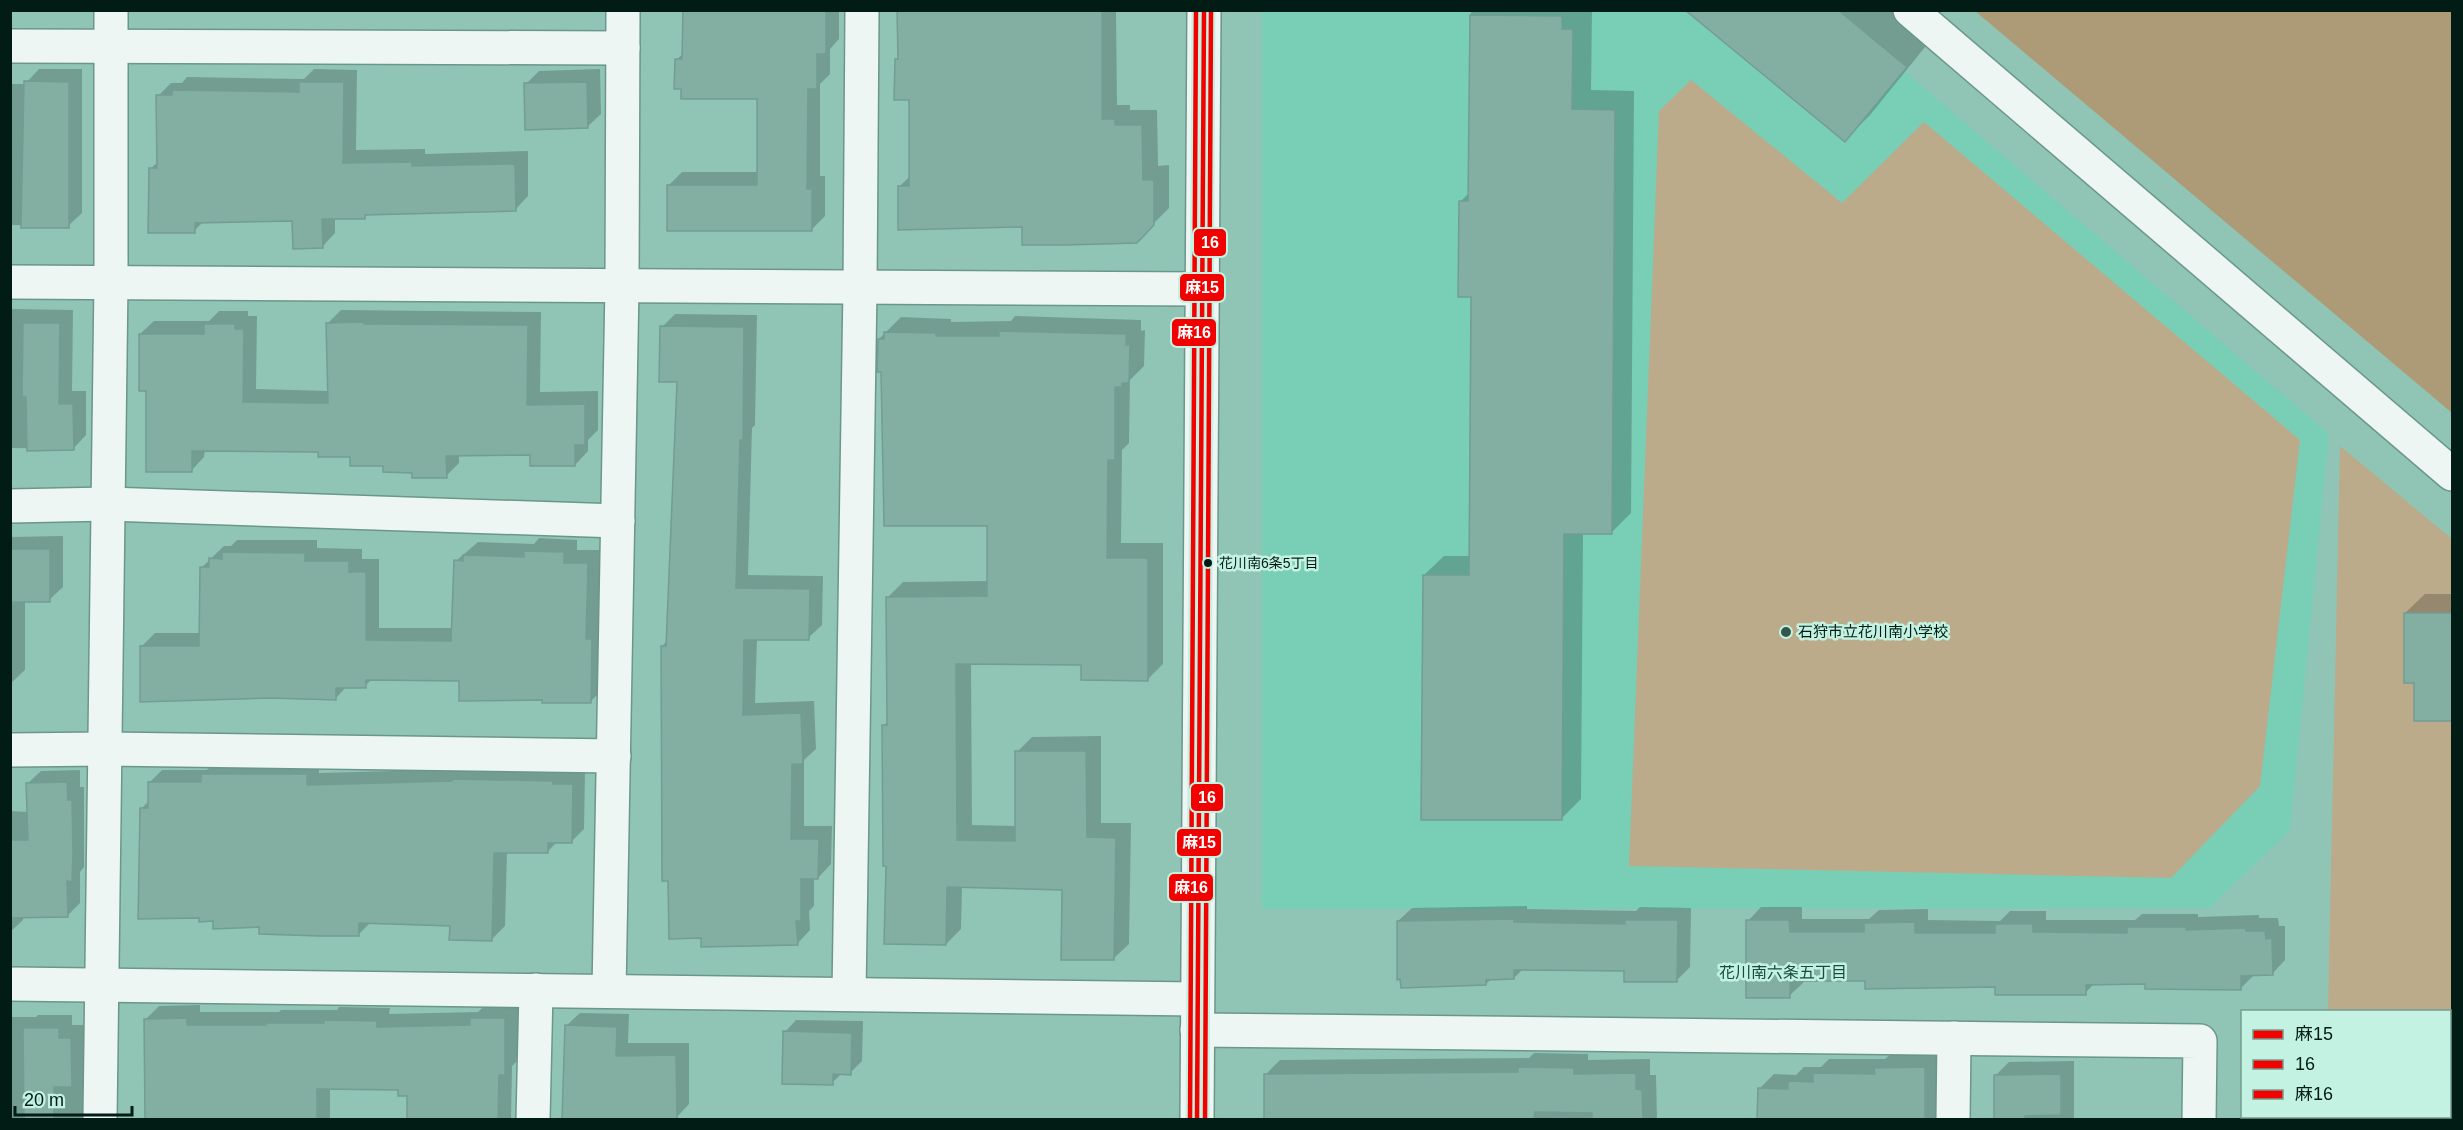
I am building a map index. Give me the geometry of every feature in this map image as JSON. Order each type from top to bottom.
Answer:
[{"type":"street","points":[[100,1119],[111,282],[111,10]]},
{"type":"street","points":[[609,991],[622,285],[623,10]]},
{"type":"street","points":[[849,994],[862,10]]},
{"type":"street","points":[[1197,1119],[1204,10]]},
{"type":"street","points":[[1910,10],[2452,474]]},
{"type":"street","points":[[10,46],[623,48]]},
{"type":"street","points":[[10,282],[1202,289]]},
{"type":"street","points":[[10,506],[108,504],[618,520]]},
{"type":"street","points":[[10,750],[105,749],[614,756]]},
{"type":"street","points":[[10,984],[849,994],[1197,1015],[1954,1038],[2200,1041],[2199,1119]]},
{"type":"street","points":[[533,1119],[536,990]]},
{"type":"street","points":[[1953,1119],[1954,1038]]},
{"type":"shaded area","name":"石狩市立花川南小学校","points":[[1262,11],[1834,11],[2329,434],[2290,830],[2209,908],[1262,909]]},
{"type":"shaded area","points":[[1975,11],[2452,11],[2452,413]]},
{"type":"shaded area","points":[[1691,80],[1842,203],[1924,122],[2300,440],[2260,786],[2171,878],[1629,866],[1659,111]]},
{"type":"shaded area","points":[[2340,446],[2452,539],[2452,1119],[2326,1120],[2326,1118],[2451,1118],[2451,1010],[2328,1010]]},
{"type":"building","points":[[683,10],[826,10],[826,54],[817,54],[817,89],[808,89],[807,189],[812,189],[812,231],[667,231],[667,185],[757,185],[757,99],[681,99],[681,89],[674,89],[675,59],[682,59]]},
{"type":"building","points":[[897,10],[1102,10],[1102,119],[1115,119],[1115,125],[1142,125],[1143,180],[1154,180],[1154,225],[1137,243],[1066,245],[1022,245],[1022,227],[898,230],[898,186],[909,186],[909,100],[894,100],[895,59],[898,59]]},
{"type":"building","points":[[1685,10],[1838,10],[1907,67],[1845,142]]},
{"type":"building","points":[[1470,15],[1562,16],[1562,29],[1573,29],[1572,109],[1615,110],[1612,534],[1564,534],[1562,820],[1421,820],[1423,575],[1469,575],[1471,297],[1458,297],[1459,201],[1468,201]]},
{"type":"building","points":[[24,81],[69,82],[69,228],[21,228]]},
{"type":"building","points":[[299,82],[344,82],[343,163],[412,162],[412,166],[515,164],[516,211],[365,215],[365,219],[322,219],[323,248],[293,249],[292,221],[195,223],[195,233],[148,233],[149,168],[157,168],[156,95],[172,95],[172,90],[299,92]]},
{"type":"building","points":[[587,82],[588,128],[525,130],[524,83]]},
{"type":"building","points":[[364,322],[364,324],[528,325],[527,405],[585,404],[585,445],[575,445],[575,466],[530,466],[530,455],[446,456],[447,478],[412,478],[412,473],[383,472],[383,466],[350,466],[350,457],[318,457],[318,452],[192,451],[192,472],[146,472],[146,391],[139,391],[139,334],[204,334],[204,324],[235,324],[235,329],[244,329],[243,402],[328,403],[326,323]]},
{"type":"building","points":[[23,323],[60,323],[59,404],[73,404],[74,450],[27,451],[26,397],[22,397]]},
{"type":"building","points":[[660,326],[744,327],[743,440],[740,440],[736,588],[810,589],[809,640],[744,640],[743,715],[801,713],[803,764],[792,764],[791,839],[819,839],[818,879],[801,879],[801,921],[796,921],[798,945],[701,947],[701,938],[669,939],[668,881],[662,881],[661,646],[666,646],[677,382],[659,382]]},
{"type":"building","points":[[999,331],[1126,334],[1126,345],[1130,345],[1129,383],[1122,383],[1122,387],[1115,387],[1115,460],[1108,460],[1107,558],[1148,558],[1148,681],[1081,680],[1081,665],[956,664],[957,840],[1015,841],[1015,751],[1086,751],[1087,837],[1116,838],[1114,960],[1061,960],[1062,890],[947,887],[946,945],[884,944],[886,866],[883,866],[882,725],[887,725],[886,597],[987,596],[987,526],[884,526],[881,372],[877,372],[878,339],[884,339],[884,332],[936,333],[936,336],[999,336]]},
{"type":"building","points":[[10,549],[50,549],[50,602],[10,602]]},
{"type":"building","points":[[524,551],[564,552],[564,563],[588,563],[586,639],[592,639],[591,703],[542,703],[542,700],[459,701],[459,681],[366,680],[366,688],[336,688],[336,700],[269,698],[140,702],[140,646],[199,646],[200,567],[209,567],[209,558],[222,559],[222,552],[305,553],[305,561],[349,561],[349,572],[366,572],[366,640],[451,641],[454,560],[463,561],[463,555],[524,557]]},
{"type":"building","points":[[2404,613],[2452,613],[2452,721],[2414,721],[2414,683],[2404,683]]},
{"type":"building","points":[[201,774],[307,774],[307,785],[452,781],[452,779],[553,781],[553,784],[573,784],[572,843],[548,843],[548,853],[494,853],[492,941],[449,940],[450,926],[359,923],[359,936],[319,936],[259,934],[259,927],[213,929],[213,921],[199,922],[199,918],[138,919],[140,808],[148,808],[148,782],[201,782]]},
{"type":"building","points":[[67,782],[68,800],[72,800],[73,853],[72,882],[67,881],[68,917],[10,918],[10,840],[28,840],[26,783]]},
{"type":"building","points":[[1514,919],[1514,922],[1625,924],[1625,920],[1678,920],[1677,982],[1624,982],[1624,971],[1514,970],[1514,979],[1486,980],[1486,985],[1401,988],[1400,979],[1397,980],[1397,921]]},
{"type":"building","points":[[1746,920],[1789,920],[1790,932],[1864,932],[1864,923],[1915,922],[1915,933],[1995,933],[1995,924],[2033,924],[2033,932],[2127,933],[2127,927],[2186,927],[2186,930],[2246,928],[2246,931],[2265,931],[2266,939],[2272,938],[2273,975],[2241,976],[2241,990],[2145,989],[2145,984],[2086,985],[2086,995],[1995,995],[1995,987],[1865,989],[1865,981],[1790,981],[1790,998],[1746,998]]},
{"type":"building","points":[[187,1018],[187,1025],[324,1023],[324,1020],[377,1021],[377,1027],[470,1025],[470,1018],[505,1018],[505,1075],[499,1075],[498,1119],[407,1119],[407,1096],[398,1096],[398,1090],[317,1089],[317,1119],[145,1119],[144,1019]]},
{"type":"building","points":[[565,1025],[617,1027],[616,1056],[676,1055],[677,1119],[562,1119]]},
{"type":"building","points":[[23,1028],[59,1028],[59,1038],[71,1038],[72,1087],[54,1087],[54,1119],[24,1119]]},
{"type":"building","points":[[783,1031],[852,1033],[851,1075],[833,1074],[833,1085],[782,1084]]},
{"type":"building","points":[[1518,1067],[1574,1068],[1574,1074],[1636,1073],[1636,1089],[1642,1090],[1643,1119],[1592,1119],[1592,1113],[1535,1112],[1534,1119],[1264,1119],[1264,1074],[1518,1072]]},
{"type":"building","points":[[1925,1067],[1925,1119],[1757,1119],[1758,1088],[1788,1089],[1788,1081],[1813,1082],[1813,1073],[1875,1074],[1874,1068]]},
{"type":"building","points":[[2061,1074],[2061,1115],[2025,1116],[2025,1119],[1994,1119],[1994,1075]]},
{"type":"transit line","name":"麻16","points":[[1190,1120],[1196,10]]},
{"type":"transit line","name":"麻15","points":[[1197,1120],[1204,10]]},
{"type":"transit line","name":"16","points":[[1205,1120],[1211,10]]},
{"type":"place","name":"花川南6条5丁目","points":[[1208,563]]},
{"type":"place","name":"石狩市立花川南小学校","points":[[1786,632]]},
{"type":"district","name":"花川南六条五丁目","points":[[1783,972]]}]
